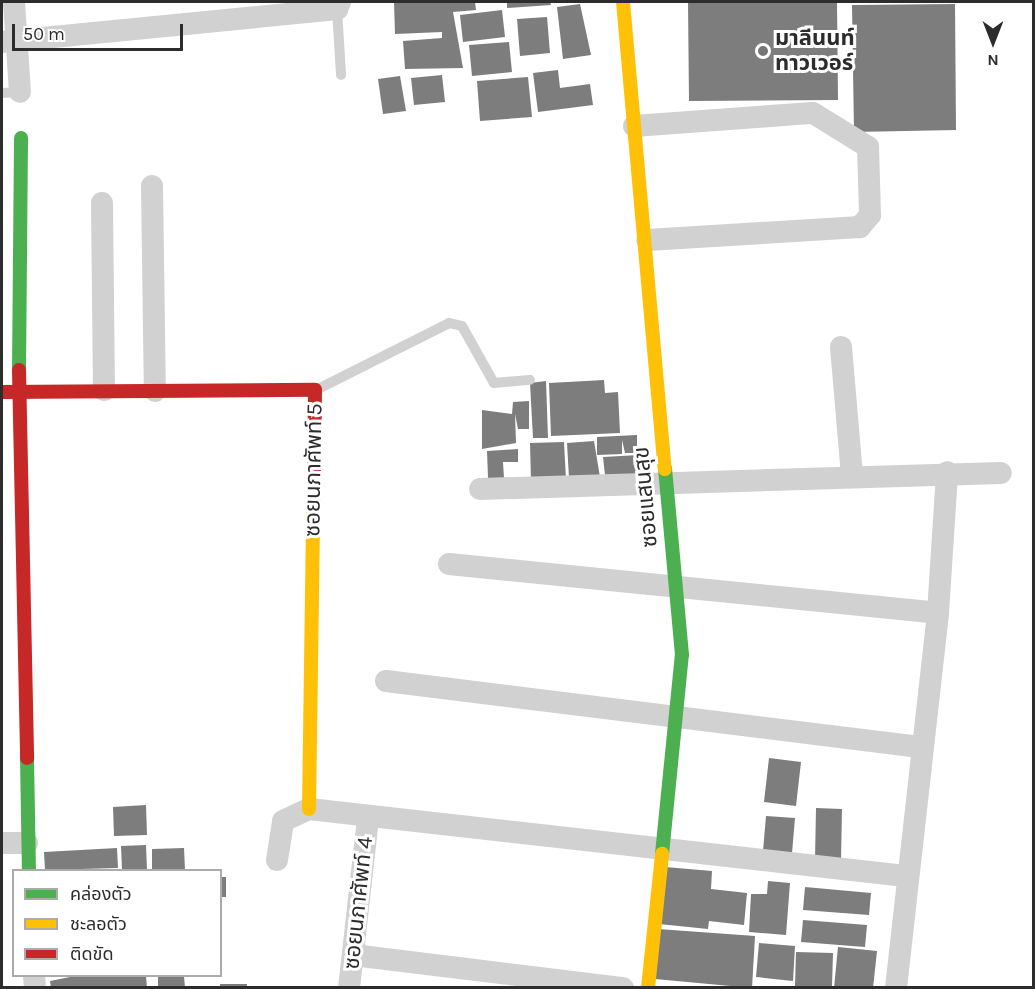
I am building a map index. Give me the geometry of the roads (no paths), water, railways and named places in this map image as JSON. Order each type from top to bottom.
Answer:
[{"type":"street","points":[[10,93],[9,41],[14,2]]},
{"type":"street","name":"ซอยแสนสุข","points":[[623,2],[647,240],[665,484],[682,655],[664,853],[648,987]]},
{"type":"street","points":[[9,41],[339,5]]},
{"type":"street","points":[[634,126],[813,113],[868,147],[870,216],[860,227],[647,240]]},
{"type":"street","points":[[21,138],[19,392],[29,869]]},
{"type":"street","points":[[152,186],[155,390]]},
{"type":"street","points":[[102,203],[104,390]]},
{"type":"street","points":[[841,347],[852,475]]},
{"type":"street","name":"ซอยนภาศัพท์ 5","points":[[2,392],[315,390],[309,809]]},
{"type":"street","points":[[480,489],[948,472],[1001,473]]},
{"type":"street","points":[[896,987],[905,876],[938,613],[948,472]]},
{"type":"street","points":[[449,564],[938,613]]},
{"type":"street","points":[[386,681],[676,714],[920,747]]},
{"type":"street","points":[[277,860],[283,821],[309,809],[664,853],[905,876]]},
{"type":"street","name":"ซอยนภาศัพท์ 4","points":[[350,987],[368,818]]},
{"type":"street","points":[[2,843],[27,843]]},
{"type":"street","points":[[353,956],[623,987]]},
{"type":"lane","points":[[339,5],[341,75]]},
{"type":"lane","points":[[315,390],[449,323],[462,326],[494,383],[530,380]]},
{"type":"place","name":"มาลีนนท์ ทาวเวอร์","points":[[763,51]]}]
